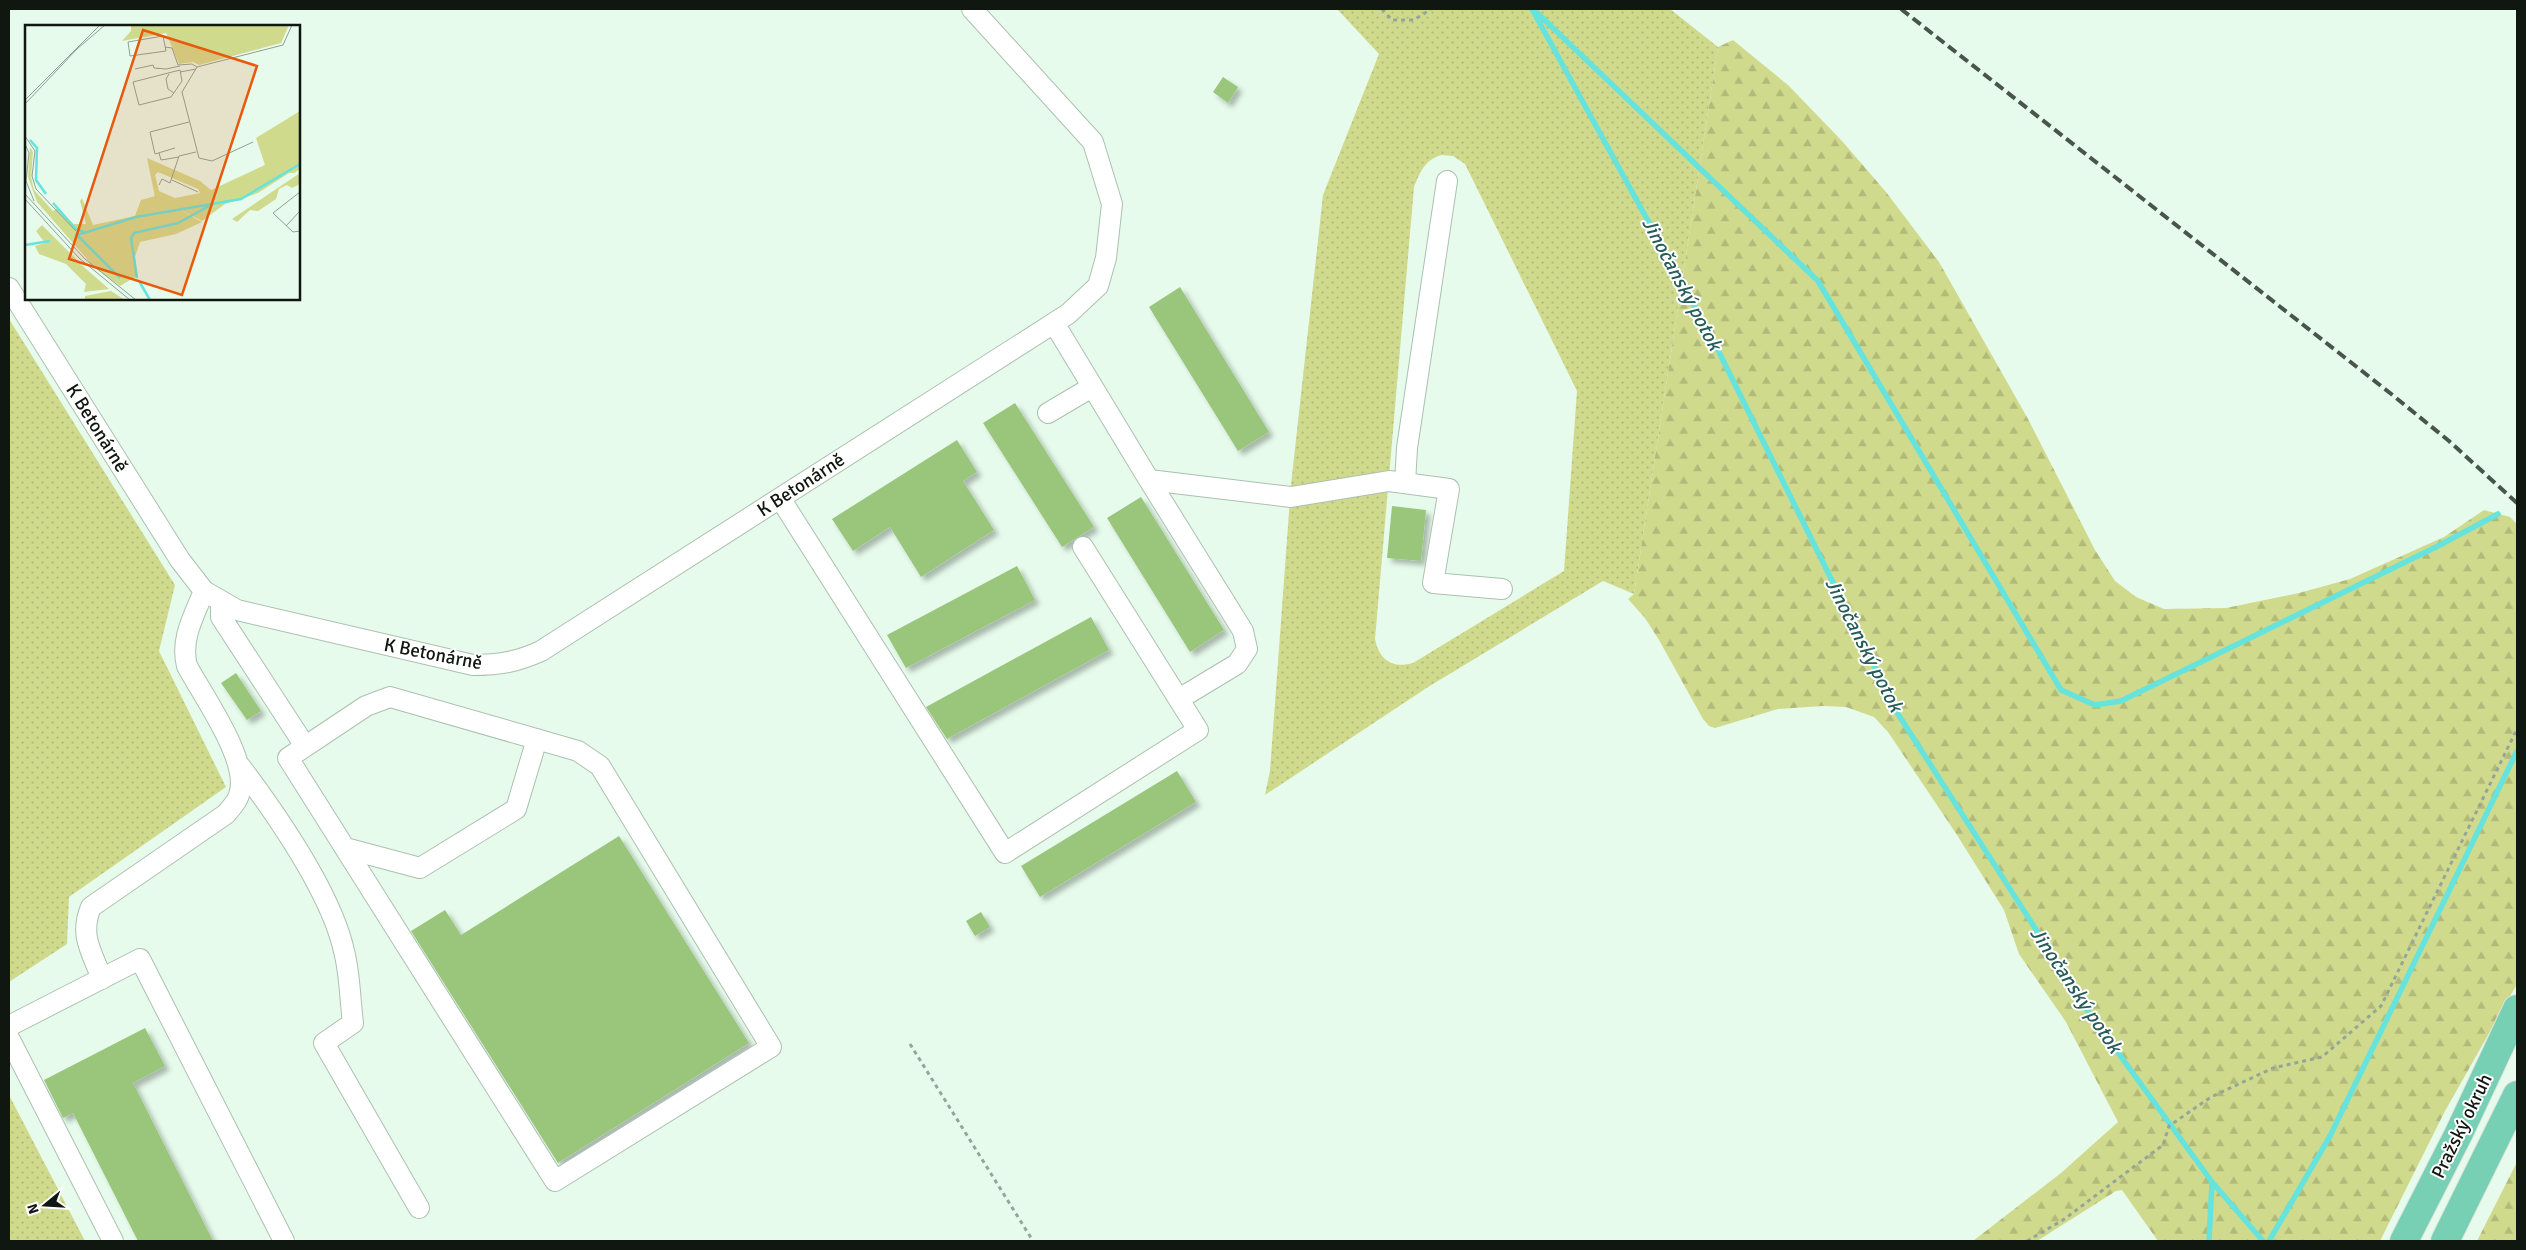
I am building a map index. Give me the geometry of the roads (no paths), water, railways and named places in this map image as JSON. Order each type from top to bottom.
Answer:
[{"type":"highway","name":"Pražský okruh","points":[[2404,1241],[2459,1132],[2517,1009]]},
{"type":"highway","name":"Pražský okruh","points":[[2445,1241],[2517,1095]]},
{"type":"street","name":"K Betonárně","points":[[9,288],[180,560],[204,591],[237,610],[473,664],[498,665],[519,661],[541,651],[1068,314],[1098,286],[1106,258],[1112,204],[1093,142],[972,9]]},
{"type":"street","points":[[1405,483],[1407,448],[1447,181]]},
{"type":"street","points":[[1054,323],[1243,631],[1247,649],[1237,664],[1179,699]]},
{"type":"street","points":[[1048,413],[1092,387]]},
{"type":"street","points":[[1149,480],[1291,497],[1389,481],[1449,489],[1433,583],[1502,589]]},
{"type":"street","points":[[780,498],[1005,853],[1198,730],[1082,547]]},
{"type":"street","points":[[102,979],[84,932],[91,907],[226,814],[240,794],[240,766],[236,754],[187,666],[184,654],[184,644],[204,591]]},
{"type":"street","points":[[221,601],[221,618],[305,746]]},
{"type":"street","points":[[390,697],[578,751],[600,766],[771,1046],[555,1181],[288,758],[305,746],[366,706],[390,697]]},
{"type":"street","points":[[345,848],[420,868],[516,809],[537,739]]},
{"type":"street","points":[[240,766],[270,806],[325,899],[344,951],[353,1023],[324,1043],[419,1208]]},
{"type":"street","points":[[9,1026],[140,959],[284,1241]]},
{"type":"street","points":[[9,1038],[113,1241]]},
{"type":"waterway","name":"Jinočanský potok","points":[[1532,9],[1711,336],[1898,714],[2090,1014],[2212,1182],[2263,1241]]},
{"type":"waterway","points":[[1534,10],[1818,281],[2061,690],[2095,705],[2121,701],[2436,547],[2498,514]]},
{"type":"waterway","points":[[2269,1241],[2330,1136],[2517,751]]},
{"type":"waterway","points":[[2209,1241],[2212,1182]]},
{"type":"railway","points":[[1901,9],[2390,393],[2449,441],[2517,503]]}]
